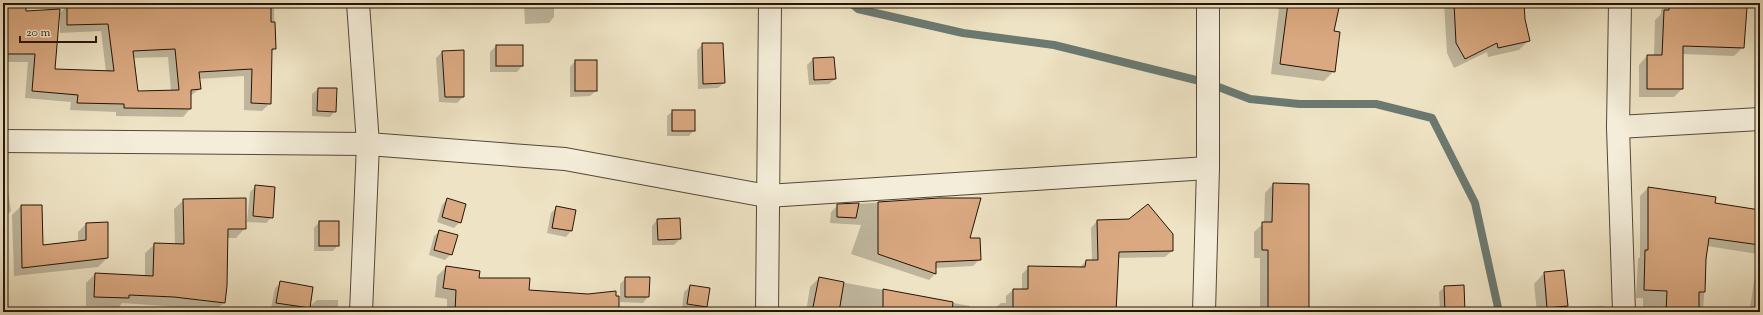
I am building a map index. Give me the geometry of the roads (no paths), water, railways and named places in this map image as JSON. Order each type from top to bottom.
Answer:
[{"type":"street","points":[[358,3],[368,144],[361,312]]},
{"type":"street","points":[[767,312],[770,3]]},
{"type":"street","points":[[1204,312],[1208,168],[1208,3]]},
{"type":"street","points":[[1620,3],[1618,127],[1624,312]]},
{"type":"street","points":[[1618,127],[1760,119]]},
{"type":"street","points":[[3,141],[368,144],[565,159],[767,196],[1208,168]]},
{"type":"waterway","points":[[851,3],[858,9],[963,33],[1054,45],[1208,83],[1250,99],[1299,104],[1376,104],[1432,118],[1475,203],[1499,312]]}]
